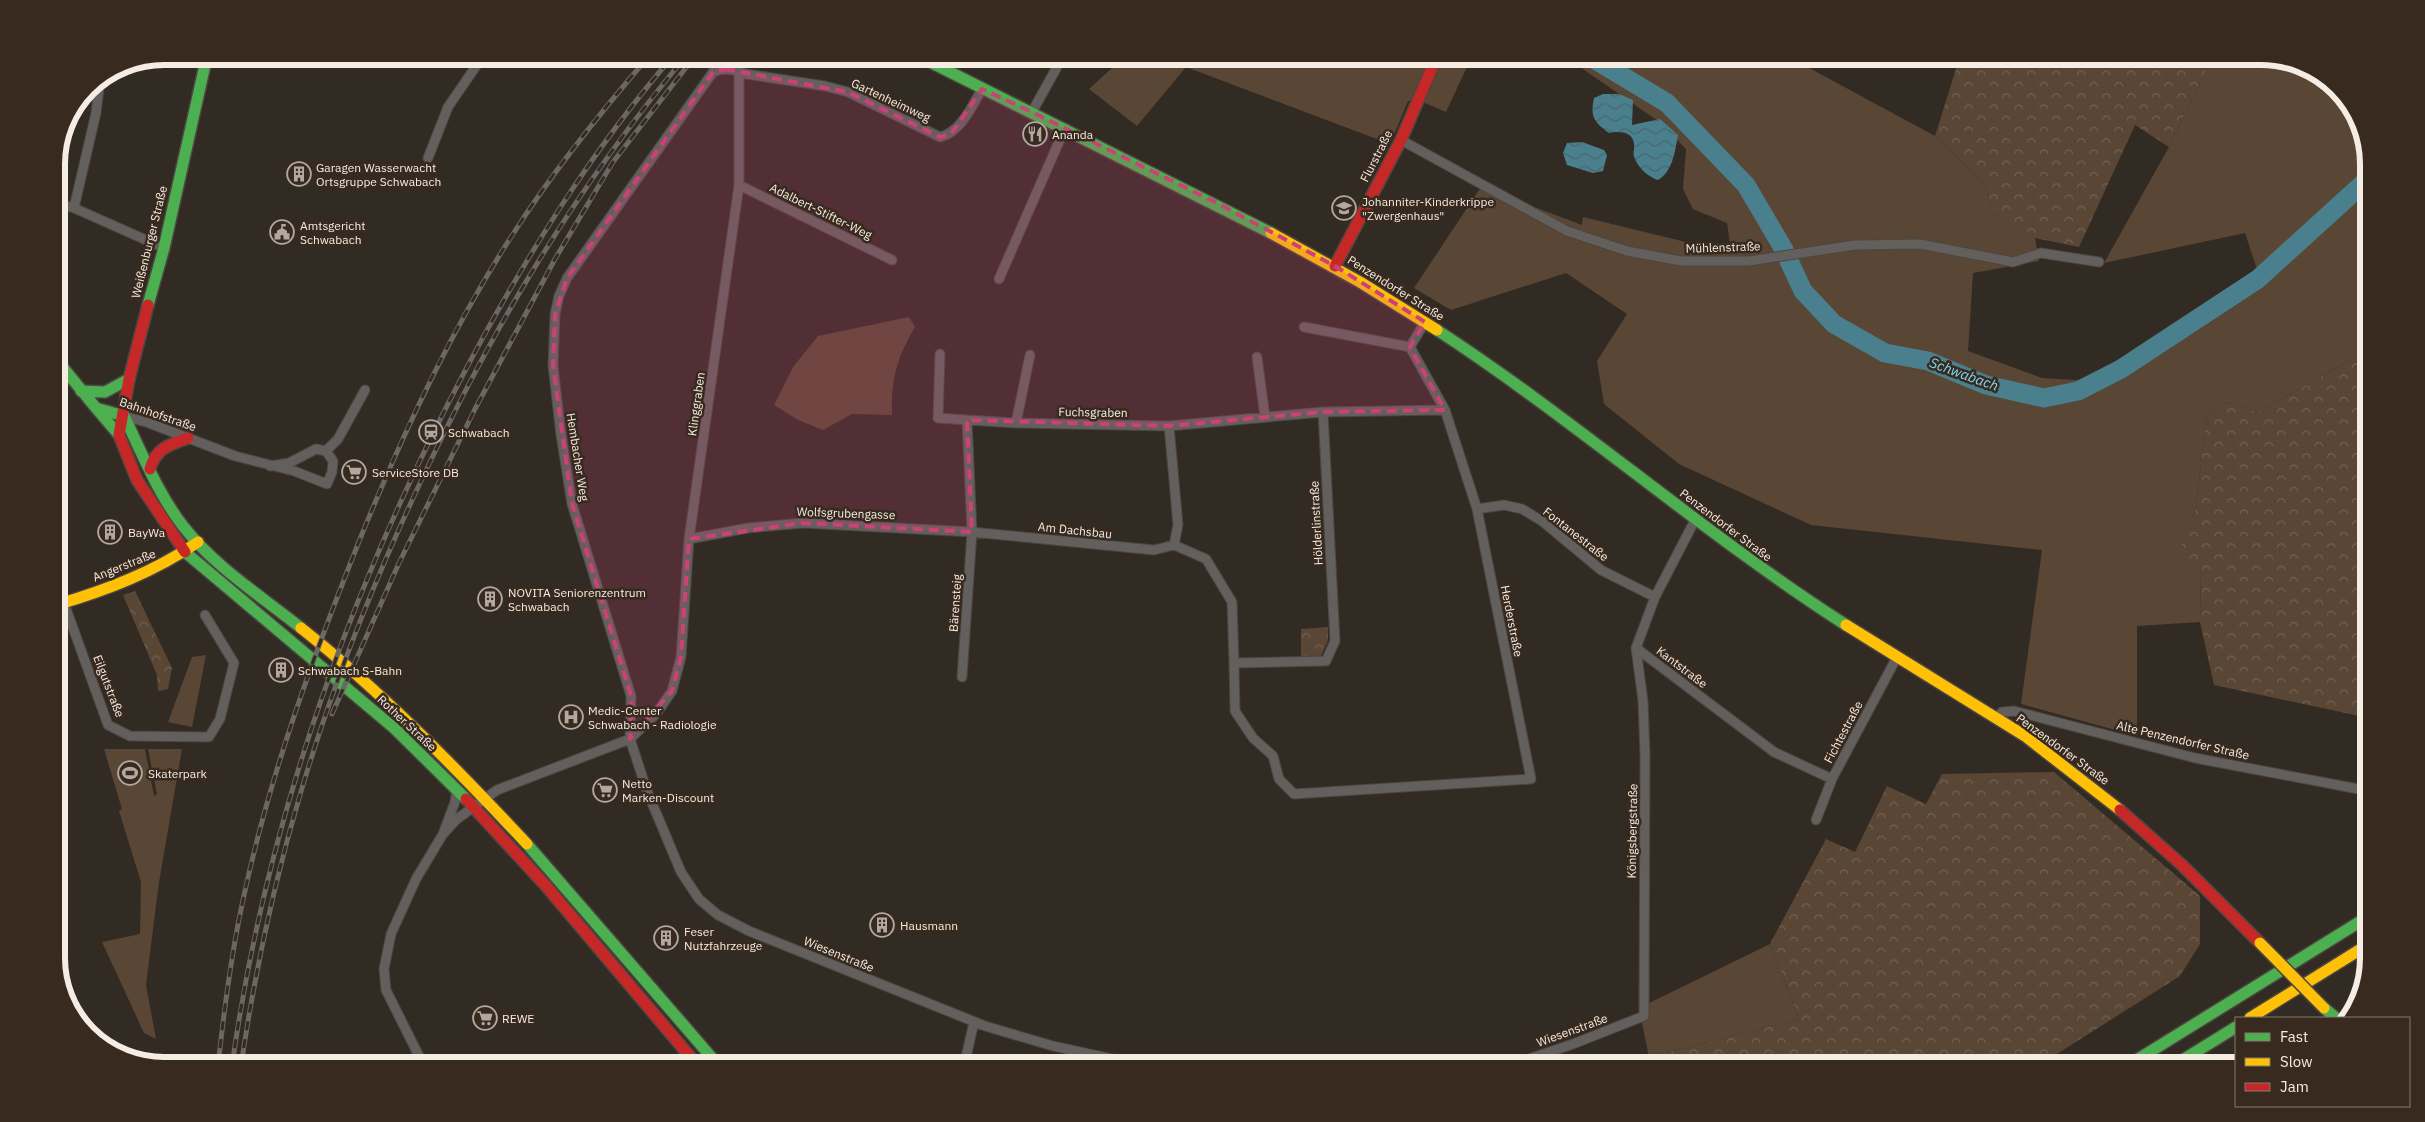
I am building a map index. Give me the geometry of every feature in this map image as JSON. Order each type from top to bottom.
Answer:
[{"type":"main road","name":"Weißenburger Straße","points":[[120,435],[140,328],[164,248],[206,65]]},
{"type":"main road","name":"Penzendorfer Straße","points":[[936,65],[1219,204],[1335,266],[1426,322],[1555,412],[1766,572],[1897,657],[2040,746],[2120,808],[2192,873],[2335,1017]]},
{"type":"main road","name":"Flurstraße","points":[[1335,266],[1401,140],[1433,65]]},
{"type":"main road","points":[[65,371],[96,408]]},
{"type":"main road","points":[[81,391],[105,392],[129,379]]},
{"type":"main road","name":"Bahnhofstraße","points":[[96,408],[124,416]]},
{"type":"main road","name":"Rother Straße","points":[[96,408],[120,435],[137,480],[185,552],[394,728],[457,790],[546,886],[690,1057]]},
{"type":"main road","name":"Rother Straße","points":[[124,416],[150,468],[182,524],[205,551],[325,647],[408,722],[484,798],[537,856],[711,1057]]},
{"type":"main road","points":[[150,468],[152,460],[161,447],[188,438]]},
{"type":"main road","name":"Angerstraße","points":[[65,603],[130,580],[170,562],[198,542]]},
{"type":"main road","points":[[2142,1057],[2360,922]]},
{"type":"main road","points":[[2252,1017],[2360,950]]},
{"type":"main road","points":[[2188,1057],[2235,1028]]},
{"type":"street","points":[[428,158],[448,106],[477,65]]},
{"type":"street","name":"Klinggraben","points":[[630,739],[656,714],[672,690],[681,657],[689,539],[739,184],[738,65]]},
{"type":"street","points":[[1032,112],[1057,67],[1056,65]]},
{"type":"street","name":"Hembacher Weg","points":[[630,739],[631,696],[572,504],[553,366],[554,314],[567,278],[713,72],[719,69],[737,70]]},
{"type":"street","name":"Gartenheimweg","points":[[737,70],[746,74],[825,86],[848,92],[940,137],[951,134],[965,117],[982,88]]},
{"type":"street","points":[[74,208],[96,113],[99,90]]},
{"type":"street","points":[[999,279],[1065,128]]},
{"type":"street","name":"Mühlenstraße","points":[[1401,140],[1567,230],[1627,251],[1681,261],[1749,261],[1856,245],[1920,244],[2013,262],[2041,254],[2099,262]]},
{"type":"street","name":"Adalbert-Stifter-Weg","points":[[739,184],[892,260]]},
{"type":"street","points":[[65,206],[164,248]]},
{"type":"street","points":[[1304,327],[1410,347],[1426,322]]},
{"type":"street","name":"Herderstraße","points":[[1234,663],[1235,712],[1253,738],[1273,756],[1279,779],[1294,794],[1531,780],[1477,508],[1445,410],[1410,347]]},
{"type":"street","name":"Fuchsgraben","points":[[940,354],[938,418],[1016,423],[1169,426],[1323,412]]},
{"type":"street","points":[[1016,423],[1030,355]]},
{"type":"street","points":[[1257,358],[1265,417]]},
{"type":"street","points":[[326,451],[338,439],[365,390]]},
{"type":"street","points":[[1323,412],[1445,410]]},
{"type":"street","name":"Hölderlinstraße","points":[[1234,663],[1326,661],[1335,641],[1323,412]]},
{"type":"street","name":"Bahnhofstraße","points":[[124,416],[235,456],[270,466],[294,471],[327,484],[332,472],[333,461],[326,451],[316,449],[289,463],[270,466]]},
{"type":"street","points":[[968,420],[972,532]]},
{"type":"street","points":[[1169,426],[1178,525],[1174,545],[1206,559],[1232,602],[1234,663]]},
{"type":"street","name":"Fontanestraße","points":[[1477,508],[1504,505],[1522,509],[1542,521],[1601,570],[1655,597]]},
{"type":"street","points":[[1636,648],[1655,597],[1695,520]]},
{"type":"street","name":"Wolfsgrubengasse","points":[[689,539],[748,528],[803,522],[972,532]]},
{"type":"street","name":"Am Dachsbau","points":[[972,532],[1154,550],[1174,545]]},
{"type":"street","name":"Bärensteig","points":[[962,677],[972,532]]},
{"type":"street","name":"Eilgutstraße","points":[[65,614],[108,725],[130,736],[209,737],[220,718],[234,664],[205,615]]},
{"type":"street","name":"Kantstraße","points":[[1636,648],[1774,752],[1832,779]]},
{"type":"street","name":"Königsbergstraße","points":[[1636,648],[1644,701],[1644,1016]]},
{"type":"street","name":"Fichtestraße","points":[[1816,820],[1832,779],[1897,657]]},
{"type":"street","name":"Alte Penzendorfer Straße","points":[[1997,718],[2002,712],[2014,712],[2195,758],[2360,789]]},
{"type":"street","points":[[443,834],[457,819],[497,790],[630,739]]},
{"type":"street","name":"Wiesenstraße","points":[[630,739],[647,791],[681,872],[699,899],[718,915],[749,931],[974,1022],[1053,1046],[1104,1057]]},
{"type":"street","points":[[420,1057],[386,990],[384,969],[391,934],[416,879],[443,834],[455,802],[457,790]]},
{"type":"street","name":"Wiesenstraße","points":[[1535,1057],[1644,1016]]},
{"type":"street","points":[[966,1057],[974,1022]]},
{"type":"highlighted area","points":[[725,69],[848,92],[940,137],[951,134],[982,89],[1032,112],[1219,204],[1335,266],[1425,322],[1410,347],[1445,410],[1323,412],[1169,426],[967,420],[972,532],[803,523],[689,539],[681,657],[672,691],[630,739],[631,696],[572,504],[553,366],[555,314],[567,278],[713,72]]},
{"type":"green space","points":[[1115,65],[1468,65],[1446,112],[1425,103],[1408,101],[1390,144],[1186,67],[1137,126],[1089,89]]},
{"type":"green space","points":[[1577,65],[1804,65],[1935,136],[1985,184],[1992,212],[2035,238],[2039,261],[1973,273],[1968,351],[2042,378],[2091,381],[2258,272],[2245,233],[2104,263],[2169,147],[2209,65],[2267,65],[2293,70],[2316,82],[2343,109],[2355,132],[2360,158],[2360,353],[2258,412],[2226,402],[2206,418],[2196,508],[2178,557],[2201,565],[2200,622],[2137,626],[2137,736],[2021,704],[2042,550],[1811,525],[1679,464],[1604,404],[1597,361],[1627,314],[1566,273],[1451,310],[1414,288],[1481,187],[1582,225],[1583,217],[1690,243],[1730,243],[1727,223],[1693,209],[1683,189],[1686,149],[1661,123]]},
{"type":"green space","points":[[1957,65],[2209,65],[2169,147],[2135,125],[2079,247],[2035,238],[1992,212],[1985,184],[1935,136]]},
{"type":"green space","points":[[909,317],[915,327],[896,369],[892,415],[852,414],[823,430],[798,420],[774,405],[793,367],[818,336]]},
{"type":"green space","points":[[2360,353],[2360,716],[2214,685],[2200,622],[2201,565],[2177,557],[2196,508],[2206,418],[2226,402],[2258,412]]},
{"type":"green space","points":[[135,591],[172,668],[168,689],[158,691],[157,675],[123,595]]},
{"type":"green space","points":[[1328,627],[1328,640],[1321,656],[1301,656],[1301,629]]},
{"type":"green space","points":[[206,655],[192,727],[168,722],[192,657]]},
{"type":"green space","points":[[104,749],[145,749],[154,796],[157,794],[148,749],[182,749],[159,882],[146,985],[156,1039],[144,1033],[102,942],[140,934],[141,882],[119,811],[122,809]]},
{"type":"green space","points":[[2054,772],[2200,896],[2200,944],[2180,976],[2052,1057],[1649,1057],[1799,1019],[1770,944],[1826,839],[1855,852],[1887,786],[1926,804],[1942,774]]},
{"type":"green space","points":[[1770,944],[1799,1019],[1649,1057],[1639,1008]]},
{"type":"water","points":[[1603,94],[1619,94],[1633,100],[1632,125],[1660,119],[1678,135],[1670,166],[1658,180],[1651,177],[1637,163],[1634,157],[1633,140],[1628,134],[1621,132],[1609,133],[1594,118],[1594,98]]},
{"type":"water","points":[[1582,142],[1604,150],[1607,155],[1603,171],[1593,173],[1567,165],[1563,153],[1567,143]]},
{"type":"waterway","name":"Schwabach","points":[[1604,65],[1667,103],[1746,185],[1783,248],[1803,291],[1834,324],[1885,353],[1928,361],[1986,385],[2044,398],[2078,391],[2121,369],[2258,279],[2360,186]]},
{"type":"railway","points":[[219,1057],[235,941],[265,809],[308,675],[374,504],[428,385],[468,308],[490,271],[528,211],[561,165],[642,65]]},
{"type":"railway","points":[[233,1057],[247,975],[267,884],[291,795],[319,707],[350,621],[386,535],[424,451],[466,369],[536,246],[614,129],[666,65]]},
{"type":"railway","points":[[243,1057],[266,926],[282,858],[301,792],[345,661],[399,529],[459,402],[526,282],[600,167],[679,65]]},
{"type":"railway","points":[[332,714],[399,563],[475,409],[555,259],[613,162],[688,65]]},
{"type":"traffic: fast","points":[[148,305],[164,248],[205,65]]},
{"type":"traffic: fast","points":[[936,65],[1271,233]]},
{"type":"traffic: fast","points":[[1437,330],[1540,402],[1793,590],[1846,625]]},
{"type":"traffic: fast","points":[[65,370],[96,408],[124,416]]},
{"type":"traffic: fast","points":[[81,391],[105,392],[129,379]]},
{"type":"traffic: fast","points":[[96,408],[119,435]]},
{"type":"traffic: fast","points":[[124,416],[158,487],[183,526],[209,555],[224,568],[301,628]]},
{"type":"traffic: fast","points":[[185,552],[394,728],[466,799]]},
{"type":"traffic: fast","points":[[527,844],[711,1057]]},
{"type":"traffic: fast","points":[[2142,1057],[2360,922]]},
{"type":"traffic: fast","points":[[2324,1008],[2335,1017]]},
{"type":"traffic: fast","points":[[2188,1057],[2235,1028]]},
{"type":"traffic: slow","points":[[1271,233],[1360,282],[1437,330]]},
{"type":"traffic: slow","points":[[65,602],[130,579],[181,553],[198,542]]},
{"type":"traffic: slow","points":[[1846,625],[2025,736],[2120,810]]},
{"type":"traffic: slow","points":[[301,628],[390,705],[473,787],[527,844]]},
{"type":"traffic: slow","points":[[2260,943],[2324,1008]]},
{"type":"traffic: slow","points":[[2252,1017],[2360,950]]},
{"type":"traffic: jam","points":[[1335,266],[1401,140],[1433,65]]},
{"type":"traffic: jam","points":[[148,305],[129,379],[119,435],[137,480],[185,552]]},
{"type":"traffic: jam","points":[[150,469],[152,462],[159,452],[169,445],[188,438]]},
{"type":"traffic: jam","points":[[466,799],[546,886],[690,1057]]},
{"type":"traffic: jam","points":[[2120,810],[2182,865],[2260,943]]},
{"type":"place","name":"Ananda","points":[[1035,134]]},
{"type":"place","name":"Garagen Wasserwacht Ortsgruppe Schwabach","points":[[299,174]]},
{"type":"place","name":"Johanniter-Kinderkrippe \"Zwergenhaus\"","points":[[1344,208]]},
{"type":"place","name":"Amtsgericht Schwabach","points":[[282,232]]},
{"type":"place","name":"Schwabach","points":[[431,432]]},
{"type":"place","name":"ServiceStore DB","points":[[354,472]]},
{"type":"place","name":"BayWa","points":[[110,532]]},
{"type":"place","name":"NOVITA Seniorenzentrum Schwabach","points":[[490,599]]},
{"type":"place","name":"Schwabach S-Bahn","points":[[281,670]]},
{"type":"place","name":"Medic-Center Schwabach - Radiologie","points":[[571,717]]},
{"type":"place","name":"Skaterpark","points":[[130,773]]},
{"type":"place","name":"Netto Marken-Discount","points":[[605,790]]},
{"type":"place","name":"Hausmann","points":[[882,925]]},
{"type":"place","name":"Feser Nutzfahrzeuge","points":[[666,938]]},
{"type":"place","name":"REWE","points":[[485,1018]]}]
